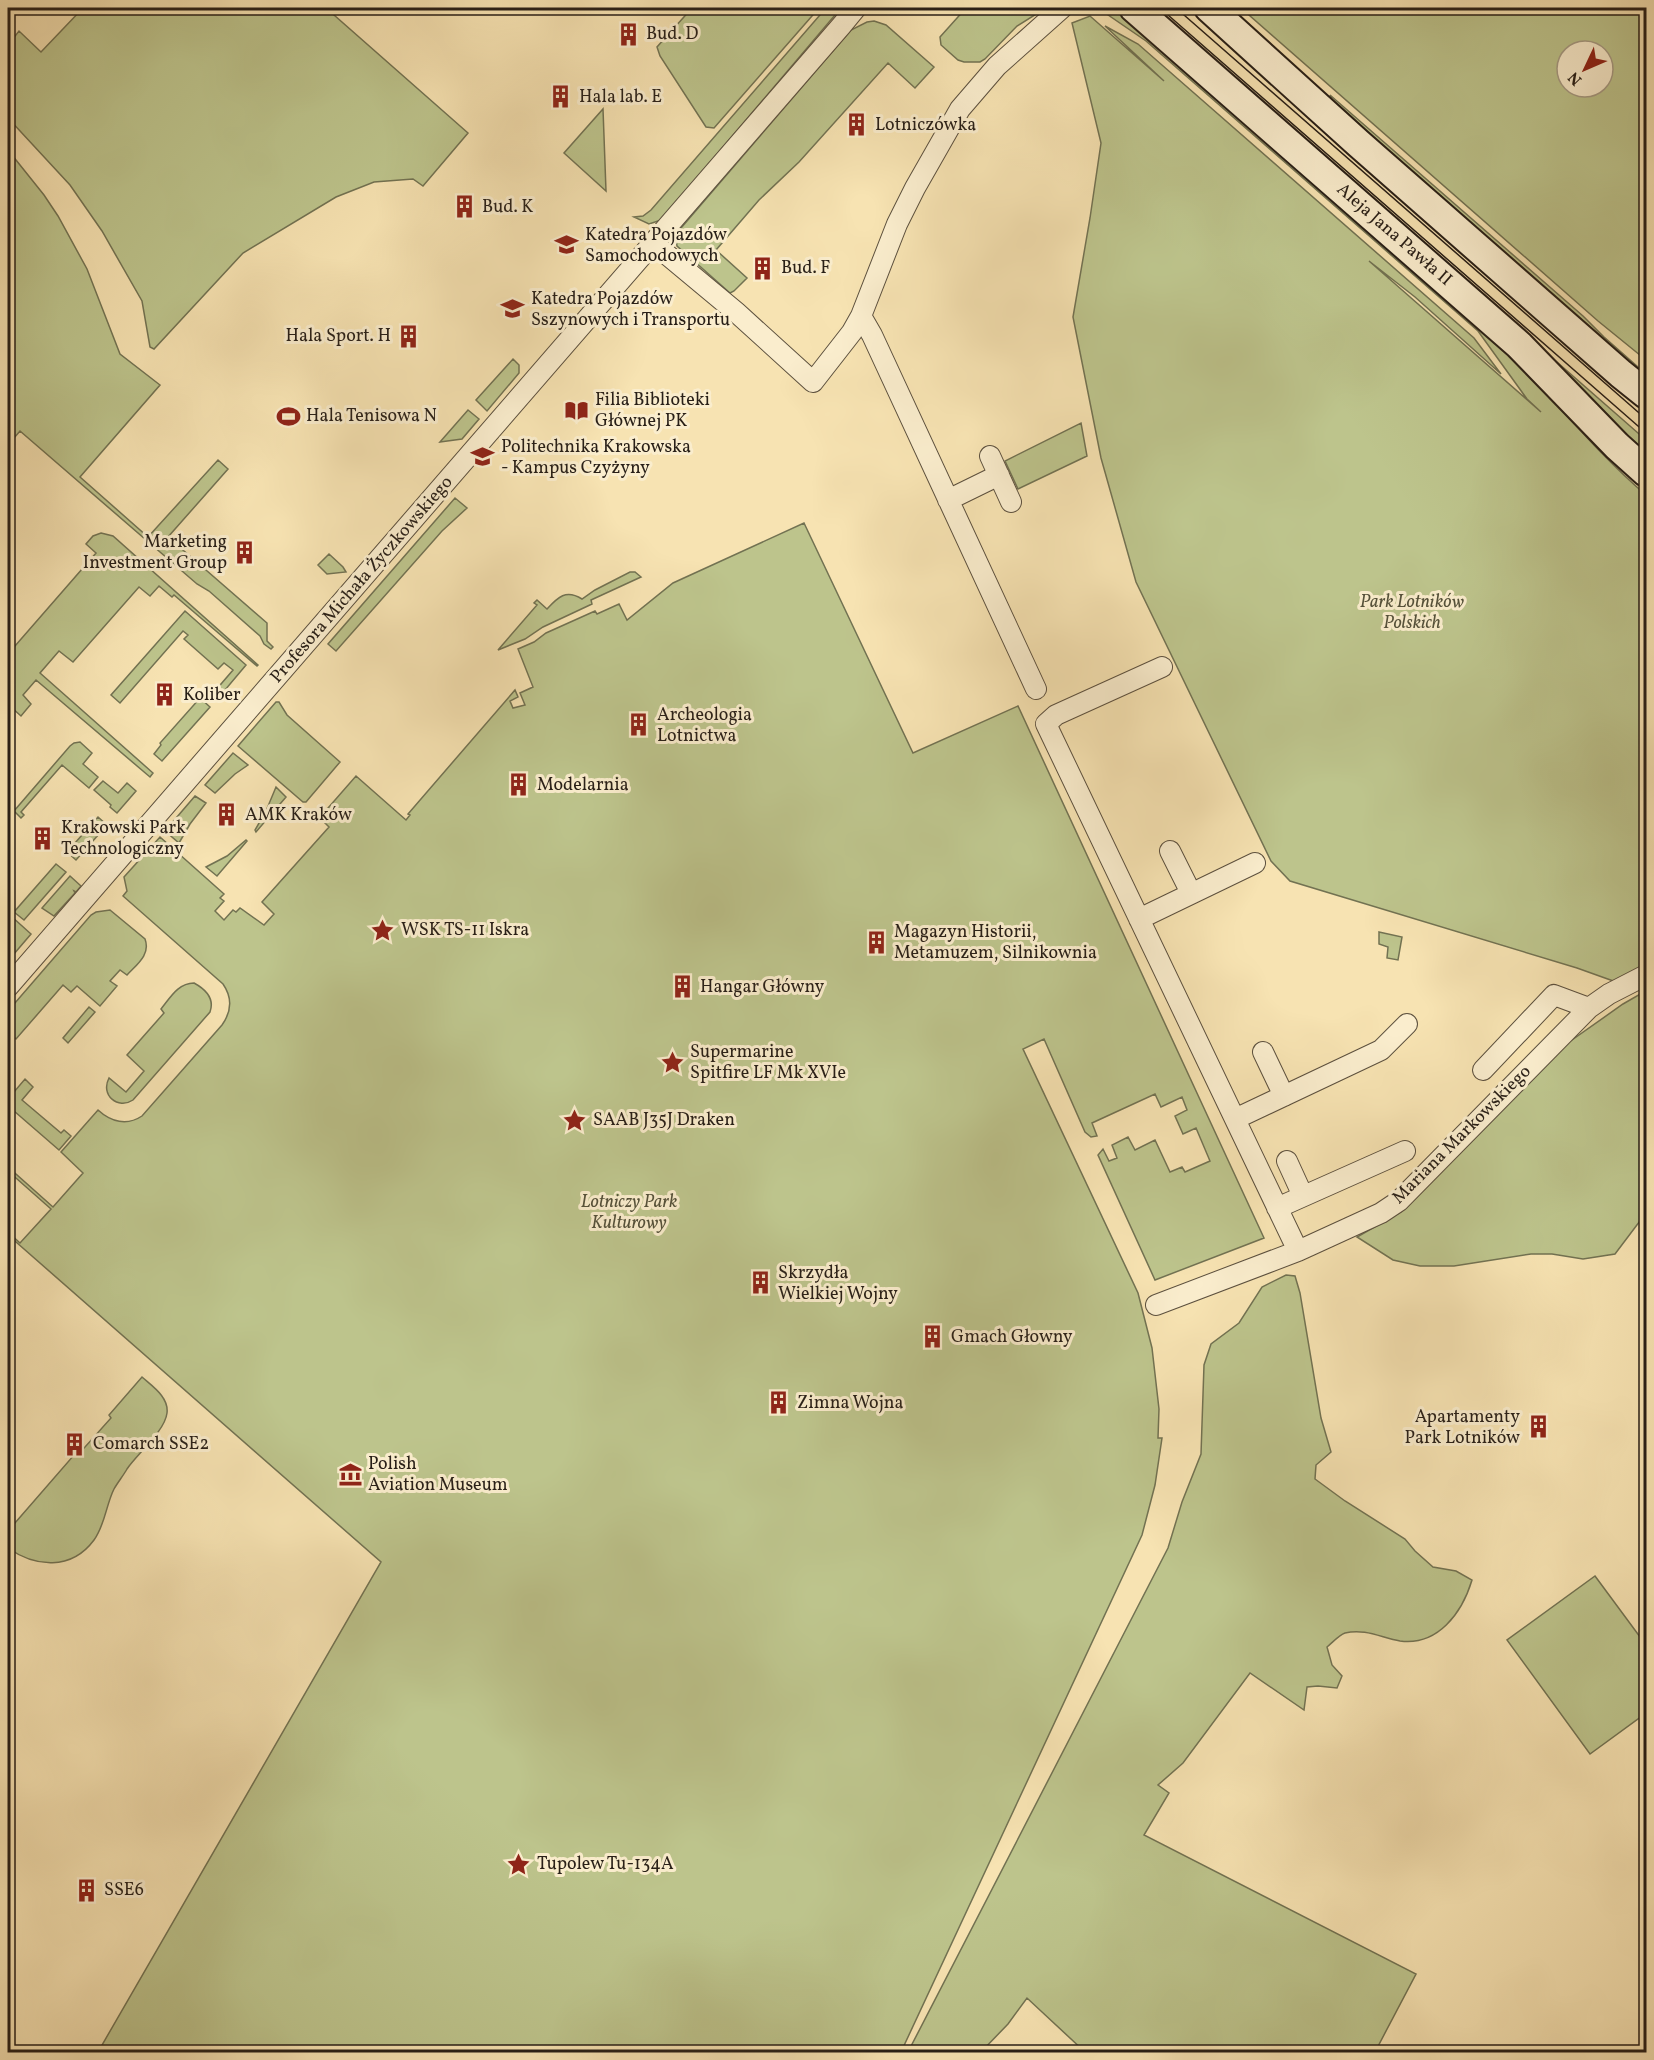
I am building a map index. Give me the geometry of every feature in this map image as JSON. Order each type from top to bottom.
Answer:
[{"type":"main road","name":"Aleja Jana Pawła II","points":[[1134,8],[1520,345],[1617,446],[1647,472]]},
{"type":"main road","points":[[1209,8],[1358,143],[1621,374],[1647,394]]},
{"type":"street","name":"Profesora Michała Życzkowskiego","points":[[8,987],[856,8]]},
{"type":"street","points":[[653,243],[813,382],[840,350],[861,316],[897,224],[956,117],[975,90],[997,66],[1042,23],[1062,8]]},
{"type":"street","points":[[861,316],[872,335],[1036,689]]},
{"type":"street","points":[[990,456],[1011,502]]},
{"type":"street","points":[[948,500],[999,475]]},
{"type":"street","points":[[1162,667],[1056,715],[1046,724],[1298,1251]]},
{"type":"street","points":[[1170,851],[1191,893]]},
{"type":"street","points":[[1139,919],[1255,863]]},
{"type":"street","name":"Mariana Markowskiego","points":[[1156,1305],[1298,1251],[1381,1213],[1400,1201],[1589,1008],[1609,994],[1647,975]]},
{"type":"street","points":[[1483,1070],[1554,995],[1589,1008]]},
{"type":"street","points":[[1235,1119],[1381,1050],[1407,1024]]},
{"type":"street","points":[[1263,1052],[1284,1096]]},
{"type":"street","points":[[1277,1208],[1405,1151]]},
{"type":"street","points":[[1287,1161],[1304,1196]]},
{"type":"green space","points":[[83,8],[326,8],[468,133],[423,186],[413,179],[374,182],[336,197],[243,253],[154,349],[150,347],[142,301],[102,231],[70,185],[8,118],[8,45],[19,31],[41,52]]},
{"type":"green space","points":[[692,8],[819,8],[714,128],[706,127],[660,56],[657,47]]},
{"type":"green space","points":[[826,8],[841,8],[661,220],[649,224],[634,217],[643,216],[651,210]]},
{"type":"green space","points":[[966,8],[1046,8],[1017,26],[985,59],[980,62],[964,62],[958,60],[941,45],[940,37]]},
{"type":"green space","name":"Park Lotników Polskich","points":[[1098,8],[1115,8],[1498,343],[1607,459],[1646,495],[1646,1213],[1615,1254],[1583,1259],[1552,1254],[1531,1254],[1454,1266],[1420,1266],[1393,1260],[1357,1237],[1401,1212],[1562,1047],[1644,992],[1577,968],[1290,881],[1271,861],[1136,582],[1101,458],[1073,317],[1101,143],[1072,23],[1090,16],[1164,81],[1105,26],[1138,44],[1474,338],[1501,374],[1415,297],[1369,261],[1541,412],[1527,399],[1478,331],[1146,41]]},
{"type":"green space","points":[[1152,8],[1646,440],[1646,454],[1566,374]]},
{"type":"green space","points":[[1241,8],[1646,8],[1646,360],[1598,321]]},
{"type":"green space","points":[[874,21],[886,25],[934,67],[915,88],[888,63],[799,162],[759,200],[716,250],[747,278],[730,293],[677,246],[675,235],[851,30]]},
{"type":"green space","points":[[1330,95],[1583,316],[1646,374],[1646,378],[1335,107]]},
{"type":"green space","points":[[603,109],[606,191],[564,153]]},
{"type":"green space","points":[[8,150],[58,216],[87,269],[120,354],[160,385],[80,477],[148,537],[218,460],[228,469],[168,537],[267,623],[267,641],[273,647],[271,649],[264,644],[260,636],[209,591],[197,584],[20,431],[8,445]]},
{"type":"green space","points":[[513,359],[519,365],[519,373],[487,411],[476,400]]},
{"type":"green space","points":[[468,410],[479,419],[462,439],[440,442]]},
{"type":"green space","points":[[1081,423],[1087,456],[1018,489],[1005,461]]},
{"type":"green space","points":[[455,498],[467,508],[442,531],[336,651],[328,644]]},
{"type":"green space","name":"Lotniczy Park Kulturowy","points":[[804,523],[913,753],[1018,706],[1264,1238],[1155,1280],[1098,1155],[1103,1149],[1109,1161],[1117,1158],[1112,1145],[1128,1137],[1135,1150],[1155,1140],[1170,1172],[1182,1167],[1185,1172],[1210,1161],[1196,1128],[1183,1134],[1175,1116],[1187,1110],[1182,1097],[1161,1107],[1155,1094],[1092,1123],[1097,1136],[1091,1137],[1085,1132],[1044,1039],[1023,1049],[1138,1293],[1152,1348],[1159,1409],[1158,1438],[1162,1438],[1155,1485],[1142,1535],[901,2052],[98,2052],[381,1562],[8,1235],[8,1232],[20,1243],[51,1209],[8,1171],[8,1167],[53,1207],[83,1173],[61,1152],[98,1110],[114,1120],[125,1122],[142,1116],[222,1025],[228,1015],[229,999],[223,984],[123,896],[127,891],[124,877],[160,837],[224,894],[220,898],[224,901],[215,911],[224,920],[233,910],[236,912],[240,908],[264,925],[274,914],[262,902],[329,827],[321,816],[356,776],[406,820],[410,815],[408,814],[515,690],[518,697],[510,701],[513,708],[525,705],[520,693],[533,687],[518,649],[534,642],[546,633],[595,611],[597,614],[619,604],[627,620],[673,583]]},
{"type":"green space","points":[[101,533],[113,536],[258,665],[174,595],[172,597],[159,586],[150,596],[139,587],[73,662],[59,651],[40,673],[153,773],[150,777],[36,680],[23,695],[31,704],[21,716],[11,707],[8,710],[8,654],[96,553],[86,544],[93,536]]},
{"type":"green space","points":[[329,554],[346,572],[327,574],[318,565]]},
{"type":"green space","points":[[630,572],[635,572],[641,577],[591,600],[592,604],[543,627],[525,639],[498,650],[537,605],[534,603],[537,600],[547,609],[563,596],[571,595],[582,599]]},
{"type":"green space","points":[[185,611],[246,665],[220,696],[215,691],[233,670],[224,663],[218,669],[184,639],[188,635],[183,631],[120,703],[111,695]]},
{"type":"green space","points":[[200,698],[210,707],[162,761],[154,754],[161,745],[160,743]]},
{"type":"green space","points":[[276,702],[279,702],[287,715],[340,762],[306,802],[303,802],[238,746]]},
{"type":"green space","points":[[80,742],[92,753],[83,764],[98,777],[89,788],[62,765],[21,812],[24,815],[21,818],[14,811],[70,746]]},
{"type":"green space","points":[[233,753],[248,765],[215,793],[205,785]]},
{"type":"green space","points":[[103,781],[118,793],[127,783],[136,791],[117,813],[94,790]]},
{"type":"green space","points":[[276,787],[286,797],[256,832],[255,830]]},
{"type":"green space","points":[[195,796],[206,803],[179,843],[165,831]]},
{"type":"green space","points":[[98,817],[107,825],[76,860],[67,852]]},
{"type":"green space","points":[[246,840],[217,876],[206,867],[227,856]]},
{"type":"green space","points":[[56,864],[66,872],[24,920],[14,912]]},
{"type":"green space","points":[[70,876],[81,886],[76,892],[74,891],[75,893],[54,916],[42,908]]},
{"type":"green space","points":[[110,910],[145,939],[146,950],[142,959],[127,975],[120,970],[110,981],[117,986],[100,1006],[77,986],[71,992],[63,985],[16,1039],[8,1032],[8,1011],[91,915]]},
{"type":"green space","points":[[11,916],[31,934],[8,961],[8,920]]},
{"type":"green space","points":[[1379,932],[1402,937],[1398,960],[1387,958],[1388,947],[1379,944]]},
{"type":"green space","points":[[194,983],[202,988],[210,998],[210,1012],[133,1100],[127,1103],[116,1102],[107,1090],[109,1078],[126,1092],[144,1071],[127,1055],[164,1013],[161,1009],[175,992],[183,986]]},
{"type":"green space","points":[[89,1007],[95,1012],[68,1043],[63,1038]]},
{"type":"green space","points":[[25,1079],[33,1087],[22,1100],[61,1133],[64,1130],[71,1136],[59,1150],[14,1111],[8,1118],[8,1099]]},
{"type":"green space","points":[[1286,1275],[1295,1276],[1300,1293],[1321,1418],[1331,1452],[1316,1465],[1315,1479],[1405,1539],[1433,1567],[1456,1571],[1472,1580],[1455,1615],[1437,1633],[1426,1638],[1400,1641],[1360,1632],[1345,1633],[1338,1637],[1327,1647],[1332,1665],[1342,1676],[1337,1688],[1307,1687],[1304,1710],[1250,1673],[1183,1763],[1158,1785],[1169,1793],[1144,1835],[1416,1974],[1375,2052],[1085,2052],[1027,1998],[1008,2024],[981,2052],[908,2052],[1168,1548],[1182,1502],[1201,1454],[1204,1365],[1211,1344],[1239,1323],[1262,1287]]},
{"type":"green space","points":[[142,1377],[163,1397],[167,1407],[165,1420],[114,1489],[101,1528],[94,1540],[75,1557],[52,1563],[30,1559],[8,1548],[8,1531],[74,1455],[77,1456],[111,1418],[109,1415]]},
{"type":"green space","points":[[1595,1576],[1646,1645],[1646,1713],[1590,1754],[1507,1640]]},
{"type":"tram line","points":[[1160,8],[1646,433]]},
{"type":"tram line","points":[[1176,8],[1646,419]]},
{"type":"place","name":"Bud. D","points":[[628,34]]},
{"type":"place","name":"Hala lab. E","points":[[561,97]]},
{"type":"place","name":"Lotniczówka","points":[[857,125]]},
{"type":"place","name":"Bud. K","points":[[464,207]]},
{"type":"place","name":"Katedra Pojazdów Samochodowych","points":[[567,245]]},
{"type":"place","name":"Bud. F","points":[[763,268]]},
{"type":"place","name":"Katedra Pojazdów Sszynowych i Transportu","points":[[513,309]]},
{"type":"place","name":"Hala Sport. H","points":[[409,336]]},
{"type":"place","name":"Filia Biblioteki Głównej PK","points":[[577,410]]},
{"type":"place","name":"Hala Tenisowa N","points":[[288,416]]},
{"type":"place","name":"Politechnika Krakowska - Kampus Czyżyny","points":[[483,457]]},
{"type":"place","name":"Marketing Investment Group","points":[[245,552]]},
{"type":"place","name":"Koliber","points":[[165,695]]},
{"type":"place","name":"Archeologia Lotnictwa","points":[[639,725]]},
{"type":"place","name":"Modelarnia","points":[[519,785]]},
{"type":"place","name":"AMK Kraków","points":[[227,815]]},
{"type":"place","name":"Krakowski Park Technologiczny","points":[[43,838]]},
{"type":"place","name":"WSK TS-11 Iskra","points":[[383,930]]},
{"type":"place","name":"Magazyn Historii, Metamuzem, Silnikownia","points":[[876,942]]},
{"type":"place","name":"Hangar Główny","points":[[682,987]]},
{"type":"place","name":"Supermarine Spitfire LF Mk XVIe","points":[[672,1062]]},
{"type":"place","name":"SAAB J35J Draken","points":[[575,1120]]},
{"type":"place","name":"Skrzydła Wielkiej Wojny","points":[[760,1283]]},
{"type":"place","name":"Gmach Głowny","points":[[933,1337]]},
{"type":"place","name":"Zimna Wojna","points":[[779,1403]]},
{"type":"place","name":"Apartamenty Park Lotników","points":[[1538,1427]]},
{"type":"place","name":"Comarch SSE2","points":[[75,1444]]},
{"type":"place","name":"Polish Aviation Museum","points":[[350,1474]]},
{"type":"place","name":"Tupolew Tu-134A","points":[[519,1864]]},
{"type":"place","name":"SSE6","points":[[86,1890]]}]
